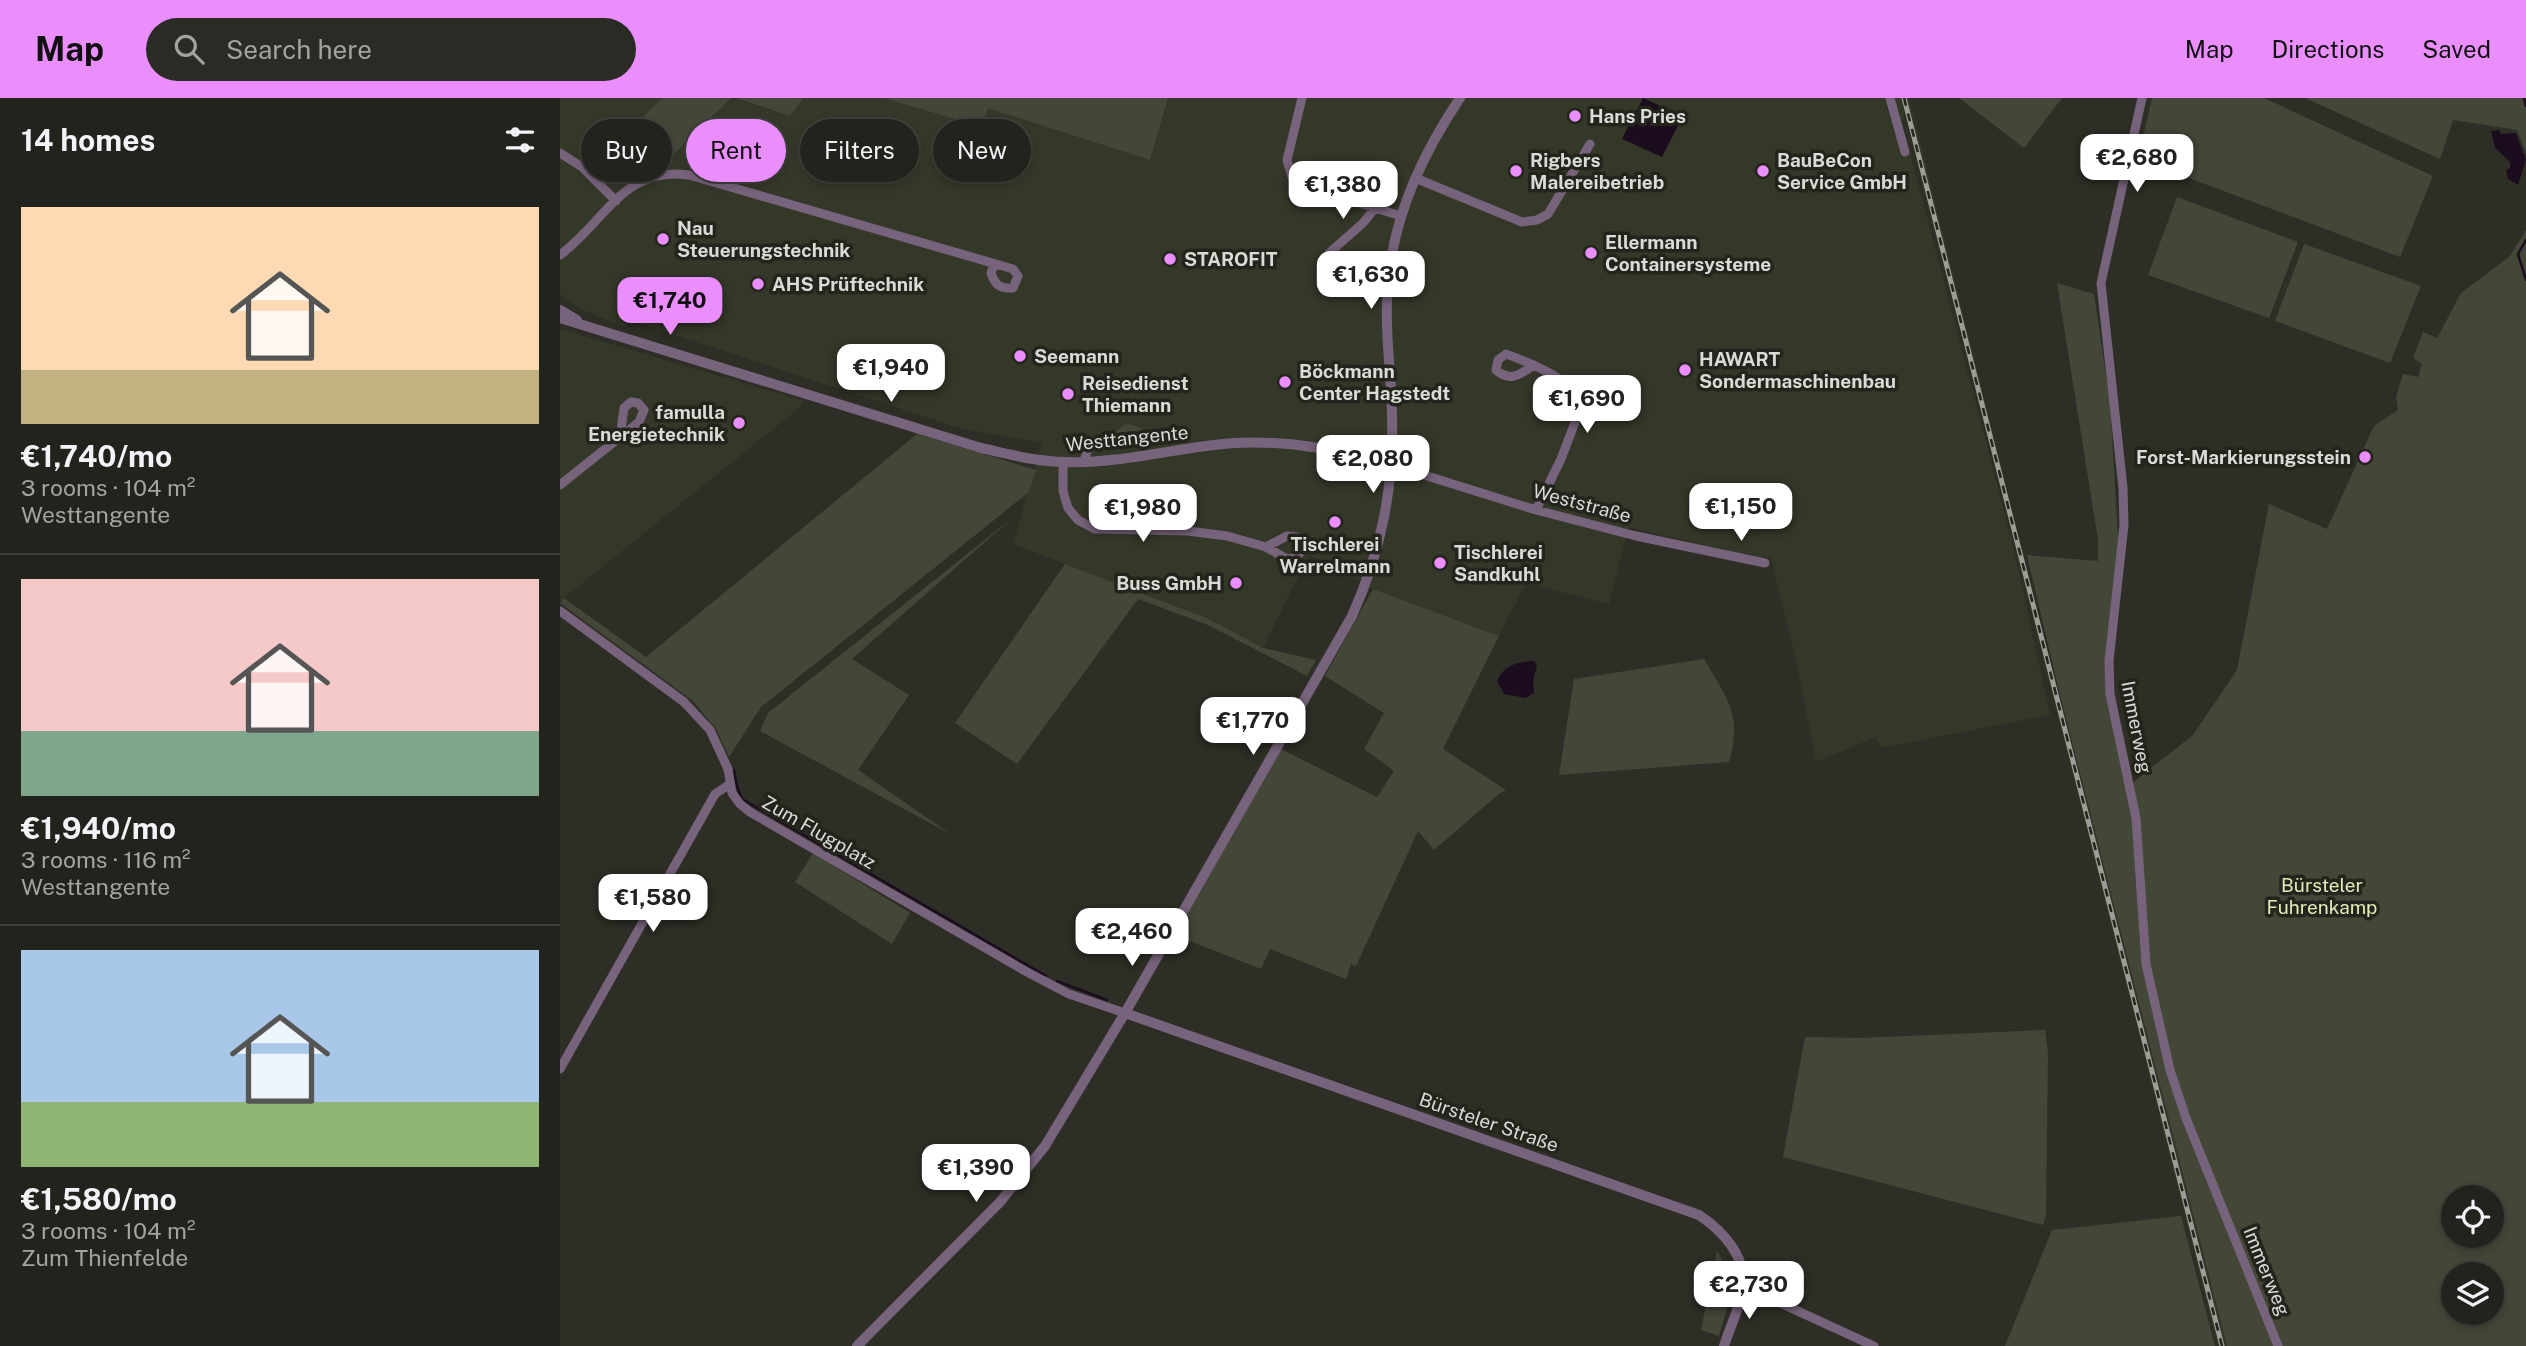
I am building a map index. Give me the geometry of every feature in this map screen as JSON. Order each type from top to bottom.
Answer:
[{"type":"street","points":[[1302,98],[1287,160],[1292,177],[1309,187],[1401,216]]},
{"type":"street","points":[[857,1346],[1016,1184],[1045,1146],[1125,1013],[1352,616],[1384,527],[1392,465],[1392,411],[1386,317],[1390,266],[1401,216],[1415,178],[1429,148],[1460,98]]},
{"type":"street","points":[[1890,98],[1905,152]]},
{"type":"street","name":"Immerweg","points":[[2142,98],[2101,283],[2123,488],[2123,538],[2109,662],[2110,694],[2136,818],[2146,964],[2170,1070],[2186,1118],[2278,1346]]},
{"type":"street","points":[[1415,178],[1522,222],[1537,220],[1548,214],[1590,144]]},
{"type":"street","points":[[560,153],[582,167],[616,201]]},
{"type":"street","points":[[562,255],[635,184],[654,175],[669,172],[689,175],[994,264]]},
{"type":"street","points":[[1329,253],[1363,223],[1376,206]]},
{"type":"street","name":"Westtangente","points":[[560,310],[588,327]]},
{"type":"street","name":"Westtangente","points":[[560,318],[981,448],[1063,463],[1153,456],[1234,443],[1285,443],[1326,448],[1392,465]]},
{"type":"street","points":[[1534,365],[1568,385],[1578,394],[1582,404],[1561,459],[1535,510]]},
{"type":"street","points":[[560,485],[620,438]]},
{"type":"street","points":[[1084,462],[1087,451],[1094,442]]},
{"type":"street","points":[[1063,463],[1063,491],[1068,508],[1078,520],[1095,529],[1188,531],[1227,536],[1266,547]]},
{"type":"street","name":"Weststraße","points":[[1392,465],[1535,510],[1636,536],[1765,564]]},
{"type":"street","name":"Zum Flugplatz","points":[[560,611],[684,702],[710,730],[728,769],[732,793],[750,813],[1027,972],[1069,994],[1125,1013]]},
{"type":"street","points":[[560,1069],[715,794],[730,784]]},
{"type":"street","name":"Bürsteler Straße","points":[[1125,1013],[1699,1216],[1723,1232],[1728,1239],[1736,1254],[1743,1286]]},
{"type":"street","points":[[1724,1346],[1743,1286],[1874,1346]]},
{"type":"shaded area","points":[[560,98],[662,98],[641,119],[581,119],[581,182],[672,182],[672,156],[686,142],[686,182],[786,182],[786,119],[710,119],[731,98],[790,116],[803,98],[883,98],[955,119],[933,119],[933,182],[1031,182],[1031,121],[1150,160],[1168,98],[1909,98],[2014,519],[2227,1346],[2218,1346],[1904,109],[1903,126],[2013,545],[2050,715],[1881,748],[1876,737],[1816,762],[1795,656],[1771,558],[1733,552],[1629,527],[1609,604],[1526,583],[1499,636],[1373,589],[1309,555],[1263,648],[1209,619],[1013,544],[1042,443],[959,428],[629,320],[626,328],[579,308],[560,294]]},
{"type":"shaded area","points":[[1643,98],[1683,116],[1662,157],[1622,139]]},
{"type":"shaded area","points":[[988,107],[1025,119],[984,119]]},
{"type":"shaded area","points":[[2499,130],[2501,134],[2516,133],[2526,160],[2518,185],[2508,179],[2506,170],[2510,168],[2510,162],[2495,148],[2491,131]]},
{"type":"shaded area","points":[[560,329],[804,401],[797,410],[560,601]]},
{"type":"shaded area","points":[[1534,661],[1537,666],[1533,680],[1534,693],[1526,698],[1504,694],[1497,681],[1503,671],[1516,664]]},
{"type":"green space","points":[[662,98],[731,98],[710,119],[686,119],[686,142],[672,156],[672,119],[641,119]]},
{"type":"green space","points":[[735,98],[803,98],[790,116]]},
{"type":"green space","points":[[883,98],[1168,98],[1150,160],[1031,122],[1031,119],[1022,119],[988,108],[985,119],[955,119]]},
{"type":"green space","points":[[1959,98],[2062,98],[2024,148]]},
{"type":"green space","points":[[2152,98],[2264,98],[2433,176],[2400,257],[2138,159]]},
{"type":"green space","points":[[2305,98],[2526,98],[2526,153],[2517,130],[2453,120],[2440,159]]},
{"type":"green space","points":[[2177,197],[2298,242],[2269,318],[2148,275]]},
{"type":"green space","name":"Bürsteler Fuhrenkamp","points":[[2526,230],[2526,1346],[2227,1346],[2059,691],[2027,555],[2098,561],[2098,540],[2057,283],[2094,294],[2110,402],[2118,538],[2105,662],[2126,788],[2193,735],[2237,670],[2269,504],[2327,529],[2374,426],[2398,410],[2396,397],[2403,374],[2418,377],[2422,364],[2413,358],[2423,332],[2437,338],[2461,293],[2509,257]]},
{"type":"green space","points":[[2304,244],[2421,286],[2390,363],[2275,321]]},
{"type":"green space","points":[[1127,423],[1162,436],[1161,444],[1098,451],[1097,446],[1100,443]]},
{"type":"green space","points":[[917,434],[1036,470],[1029,492],[761,707],[729,757],[716,729],[693,701],[560,603],[564,598],[646,657]]},
{"type":"green space","points":[[1011,519],[852,659],[909,695],[858,770],[952,835],[760,731],[768,713]]},
{"type":"green space","points":[[1065,564],[1209,619],[1263,648],[1316,660],[1307,676],[1208,625],[1138,599],[1017,764],[955,723]]},
{"type":"green space","points":[[1373,589],[1499,636],[1443,749],[1506,790],[1434,850],[1418,831],[1356,966],[1351,964],[1346,979],[1270,949],[1261,969],[1182,938],[1186,915],[1281,749],[1377,797],[1394,771],[1364,749],[1384,713],[1325,676]]},
{"type":"green space","points":[[1704,659],[1726,697],[1733,719],[1733,745],[1729,762],[1559,775],[1574,679]]},
{"type":"green space","points":[[813,853],[910,913],[892,944],[795,882]]},
{"type":"green space","points":[[2045,1030],[2048,1053],[2046,1216],[2043,1225],[1783,1157],[1805,1037],[1859,1038]]},
{"type":"green space","points":[[2181,1216],[2215,1346],[2005,1346],[2052,1230]]},
{"type":"green space","points":[[1717,1251],[1728,1273],[1730,1293],[1719,1336],[1701,1330]]},
{"type":"waterway","points":[[2524,98],[2526,106]]},
{"type":"waterway","points":[[2526,240],[2518,254],[2526,280]]},
{"type":"waterway","points":[[734,770],[742,799],[1046,976]]},
{"type":"waterway","points":[[1057,981],[1107,1000]]},
{"type":"railway","points":[[1904,98],[2222,1346]]},
{"type":"place","name":"Hans Pries","points":[[1575,116]]},
{"type":"place","name":"Rigbers Malereibetrieb","points":[[1516,171]]},
{"type":"place","name":"BauBeCon Service GmbH","points":[[1763,171]]},
{"type":"place","name":"Nau Steuerungstechnik","points":[[663,239]]},
{"type":"place","name":"Ellermann Containersysteme","points":[[1591,253]]},
{"type":"place","name":"STAROFIT","points":[[1170,259]]},
{"type":"place","name":"AHS Prüftechnik","points":[[758,284]]},
{"type":"place","name":"Seemann","points":[[1020,356]]},
{"type":"place","name":"HAWART Sondermaschinenbau","points":[[1685,370]]},
{"type":"place","name":"Böckmann Center Hagstedt","points":[[1285,382]]},
{"type":"place","name":"Reisedienst Thiemann","points":[[1068,394]]},
{"type":"place","name":"famulla Energietechnik","points":[[739,423]]},
{"type":"place","name":"Forst-Markierungsstein","points":[[2365,457]]},
{"type":"place","name":"Tischlerei Warrelmann","points":[[1335,522]]},
{"type":"place","name":"Tischlerei Sandkuhl","points":[[1440,563]]},
{"type":"place","name":"Buss GmbH","points":[[1236,583]]}]
